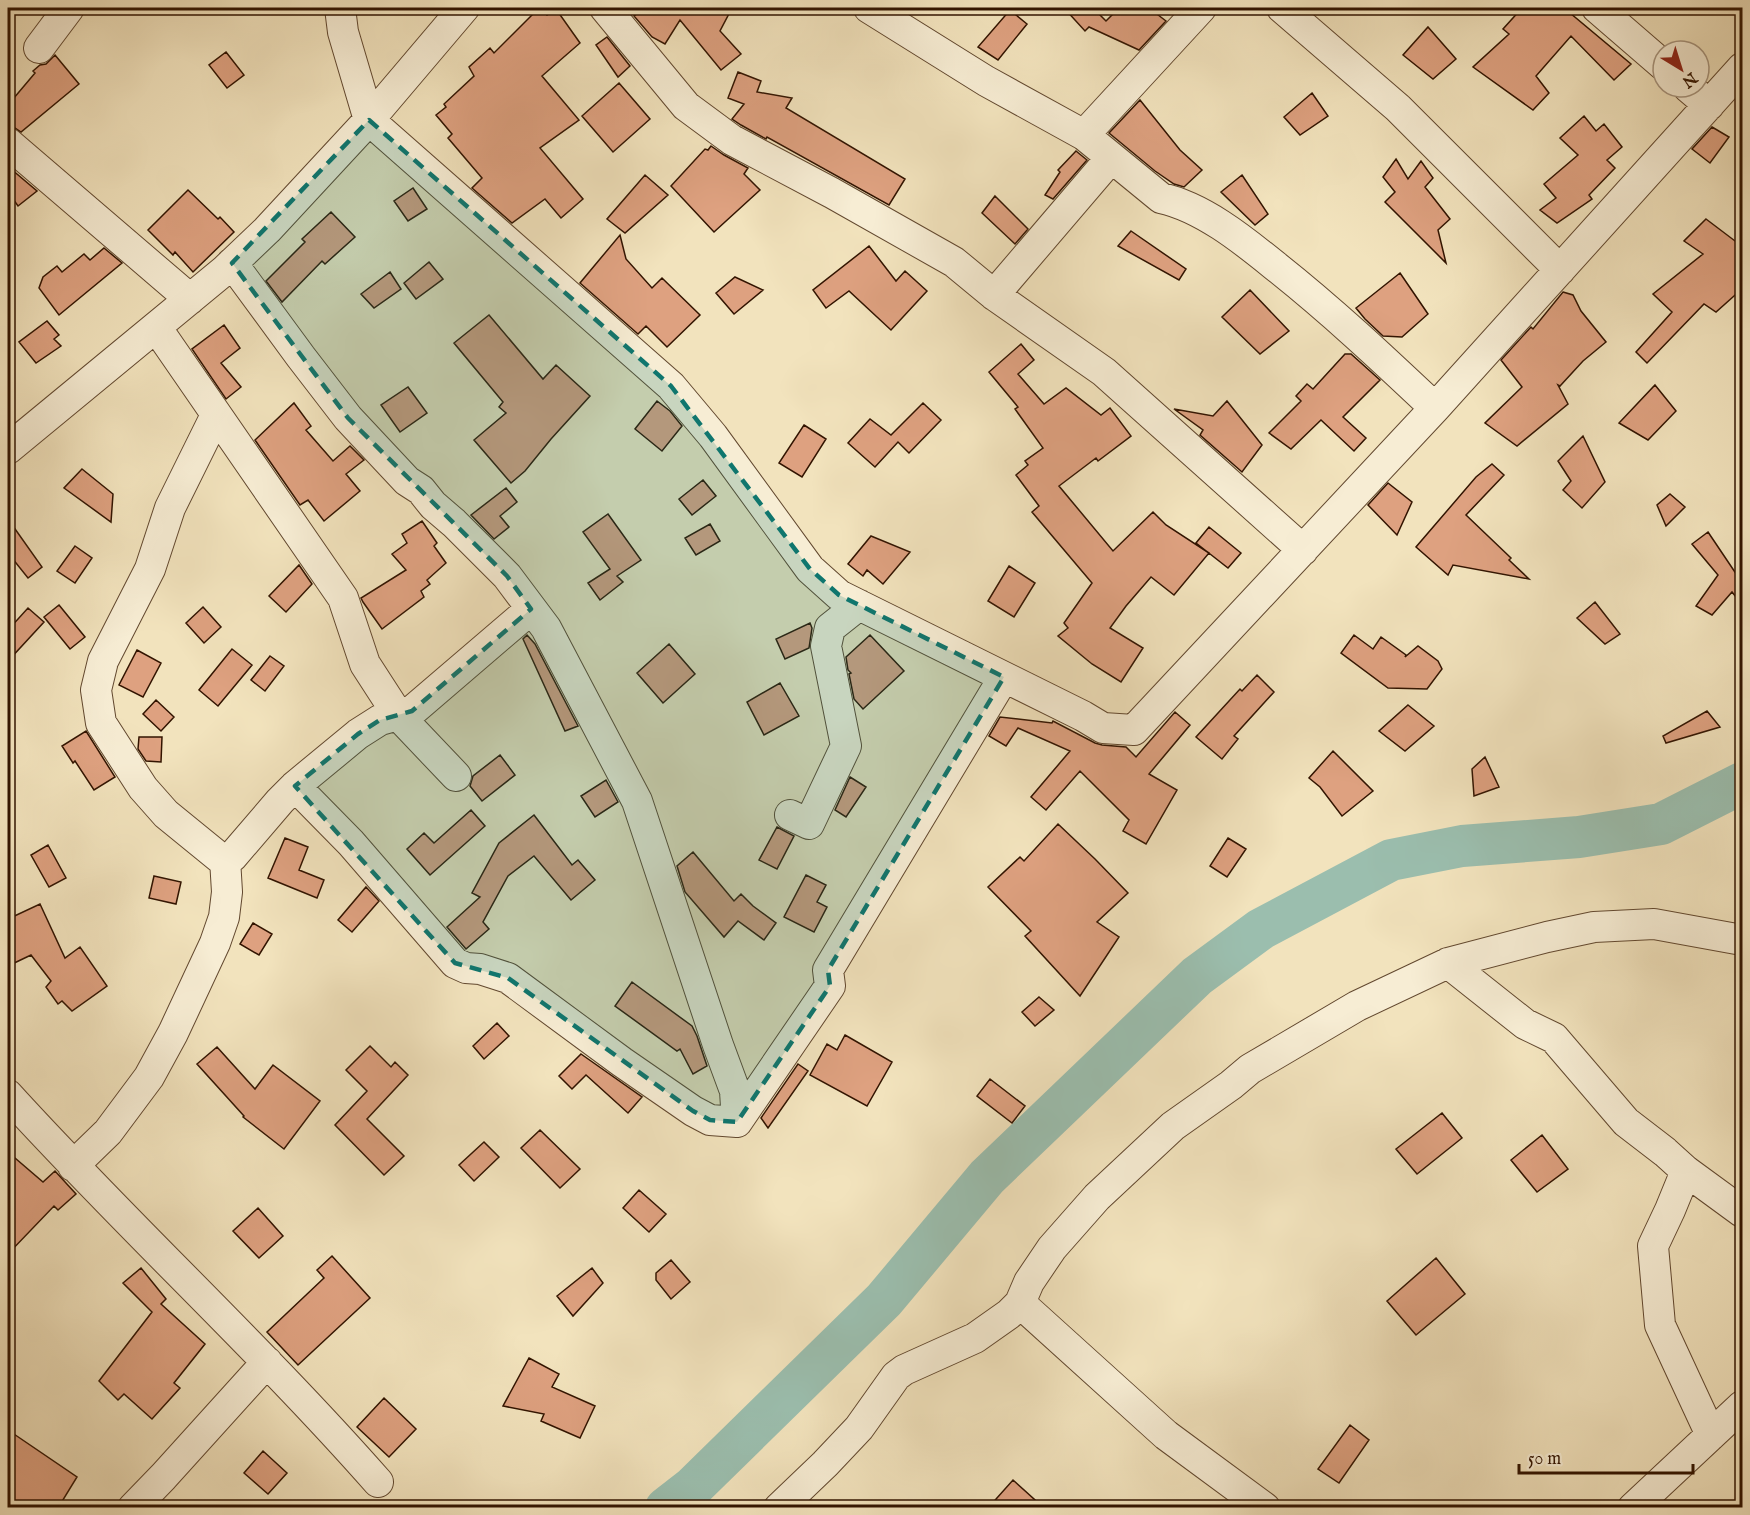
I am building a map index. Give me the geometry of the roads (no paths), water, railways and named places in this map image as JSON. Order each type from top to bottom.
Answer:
[{"type":"street","points":[[39,48],[69,8]]},
{"type":"street","points":[[340,8],[342,32],[369,120],[671,386],[713,436],[810,569],[840,595],[1103,728],[1134,730],[1435,408],[1560,270],[1696,99]]},
{"type":"street","points":[[8,449],[232,263],[298,198],[369,120],[464,8]]},
{"type":"street","points":[[605,8],[686,106],[713,127],[732,140],[954,262],[994,294],[1104,372],[1303,550]]},
{"type":"street","points":[[869,8],[986,81],[1084,135],[1161,198],[1174,201],[1216,222],[1250,245],[1319,301],[1435,408]]},
{"type":"street","points":[[1084,135],[1201,8]]},
{"type":"street","points":[[1282,8],[1398,108],[1560,270]]},
{"type":"street","points":[[1597,8],[1651,55]]},
{"type":"street","points":[[1711,88],[1743,68]]},
{"type":"street","points":[[8,143],[190,299]]},
{"type":"street","points":[[994,294],[1112,158]]},
{"type":"street","points":[[232,263],[348,418],[407,481],[421,490],[433,505],[507,576],[546,628],[638,801],[735,1091],[737,1122]]},
{"type":"street","points":[[156,327],[343,598],[365,664],[398,715],[456,776]]},
{"type":"street","points":[[216,416],[170,508],[150,569],[103,661],[96,690],[101,723],[143,788],[166,814],[220,858],[232,857],[295,786],[358,734],[380,720],[412,711],[531,609]]},
{"type":"street","points":[[790,815],[809,824],[846,746],[826,646],[830,628],[859,605]]},
{"type":"street","points":[[737,1122],[830,986],[828,970],[1004,677]]},
{"type":"street","points":[[295,786],[351,843],[455,963],[466,968],[480,969],[508,978],[621,1062],[693,1111],[710,1120],[737,1122]]},
{"type":"street","points":[[73,1166],[108,1132],[149,1077],[173,1033],[215,943],[224,917],[227,892],[225,859]]},
{"type":"street","points":[[778,1508],[859,1428],[896,1376],[904,1370],[975,1338],[1009,1314],[1020,1303],[1029,1282],[1060,1239],[1097,1197],[1173,1126],[1250,1069],[1292,1044],[1357,1006],[1448,963],[1547,937],[1594,927],[1654,924],[1743,940]]},
{"type":"street","points":[[1448,963],[1525,1023],[1554,1038],[1626,1122],[1686,1171],[1743,1212]]},
{"type":"street","points":[[8,1095],[73,1166],[267,1362],[378,1482]]},
{"type":"street","points":[[1686,1171],[1671,1210],[1653,1246],[1660,1325],[1711,1435]]},
{"type":"street","points":[[1020,1303],[1167,1435],[1265,1508]]},
{"type":"street","points":[[133,1508],[267,1362]]},
{"type":"street","points":[[1633,1508],[1743,1406]]},
{"type":"waterway","points":[[666,1508],[693,1487],[884,1300],[987,1177],[1197,976],[1261,929],[1391,860],[1462,846],[1579,837],[1661,824],[1742,783]]}]
